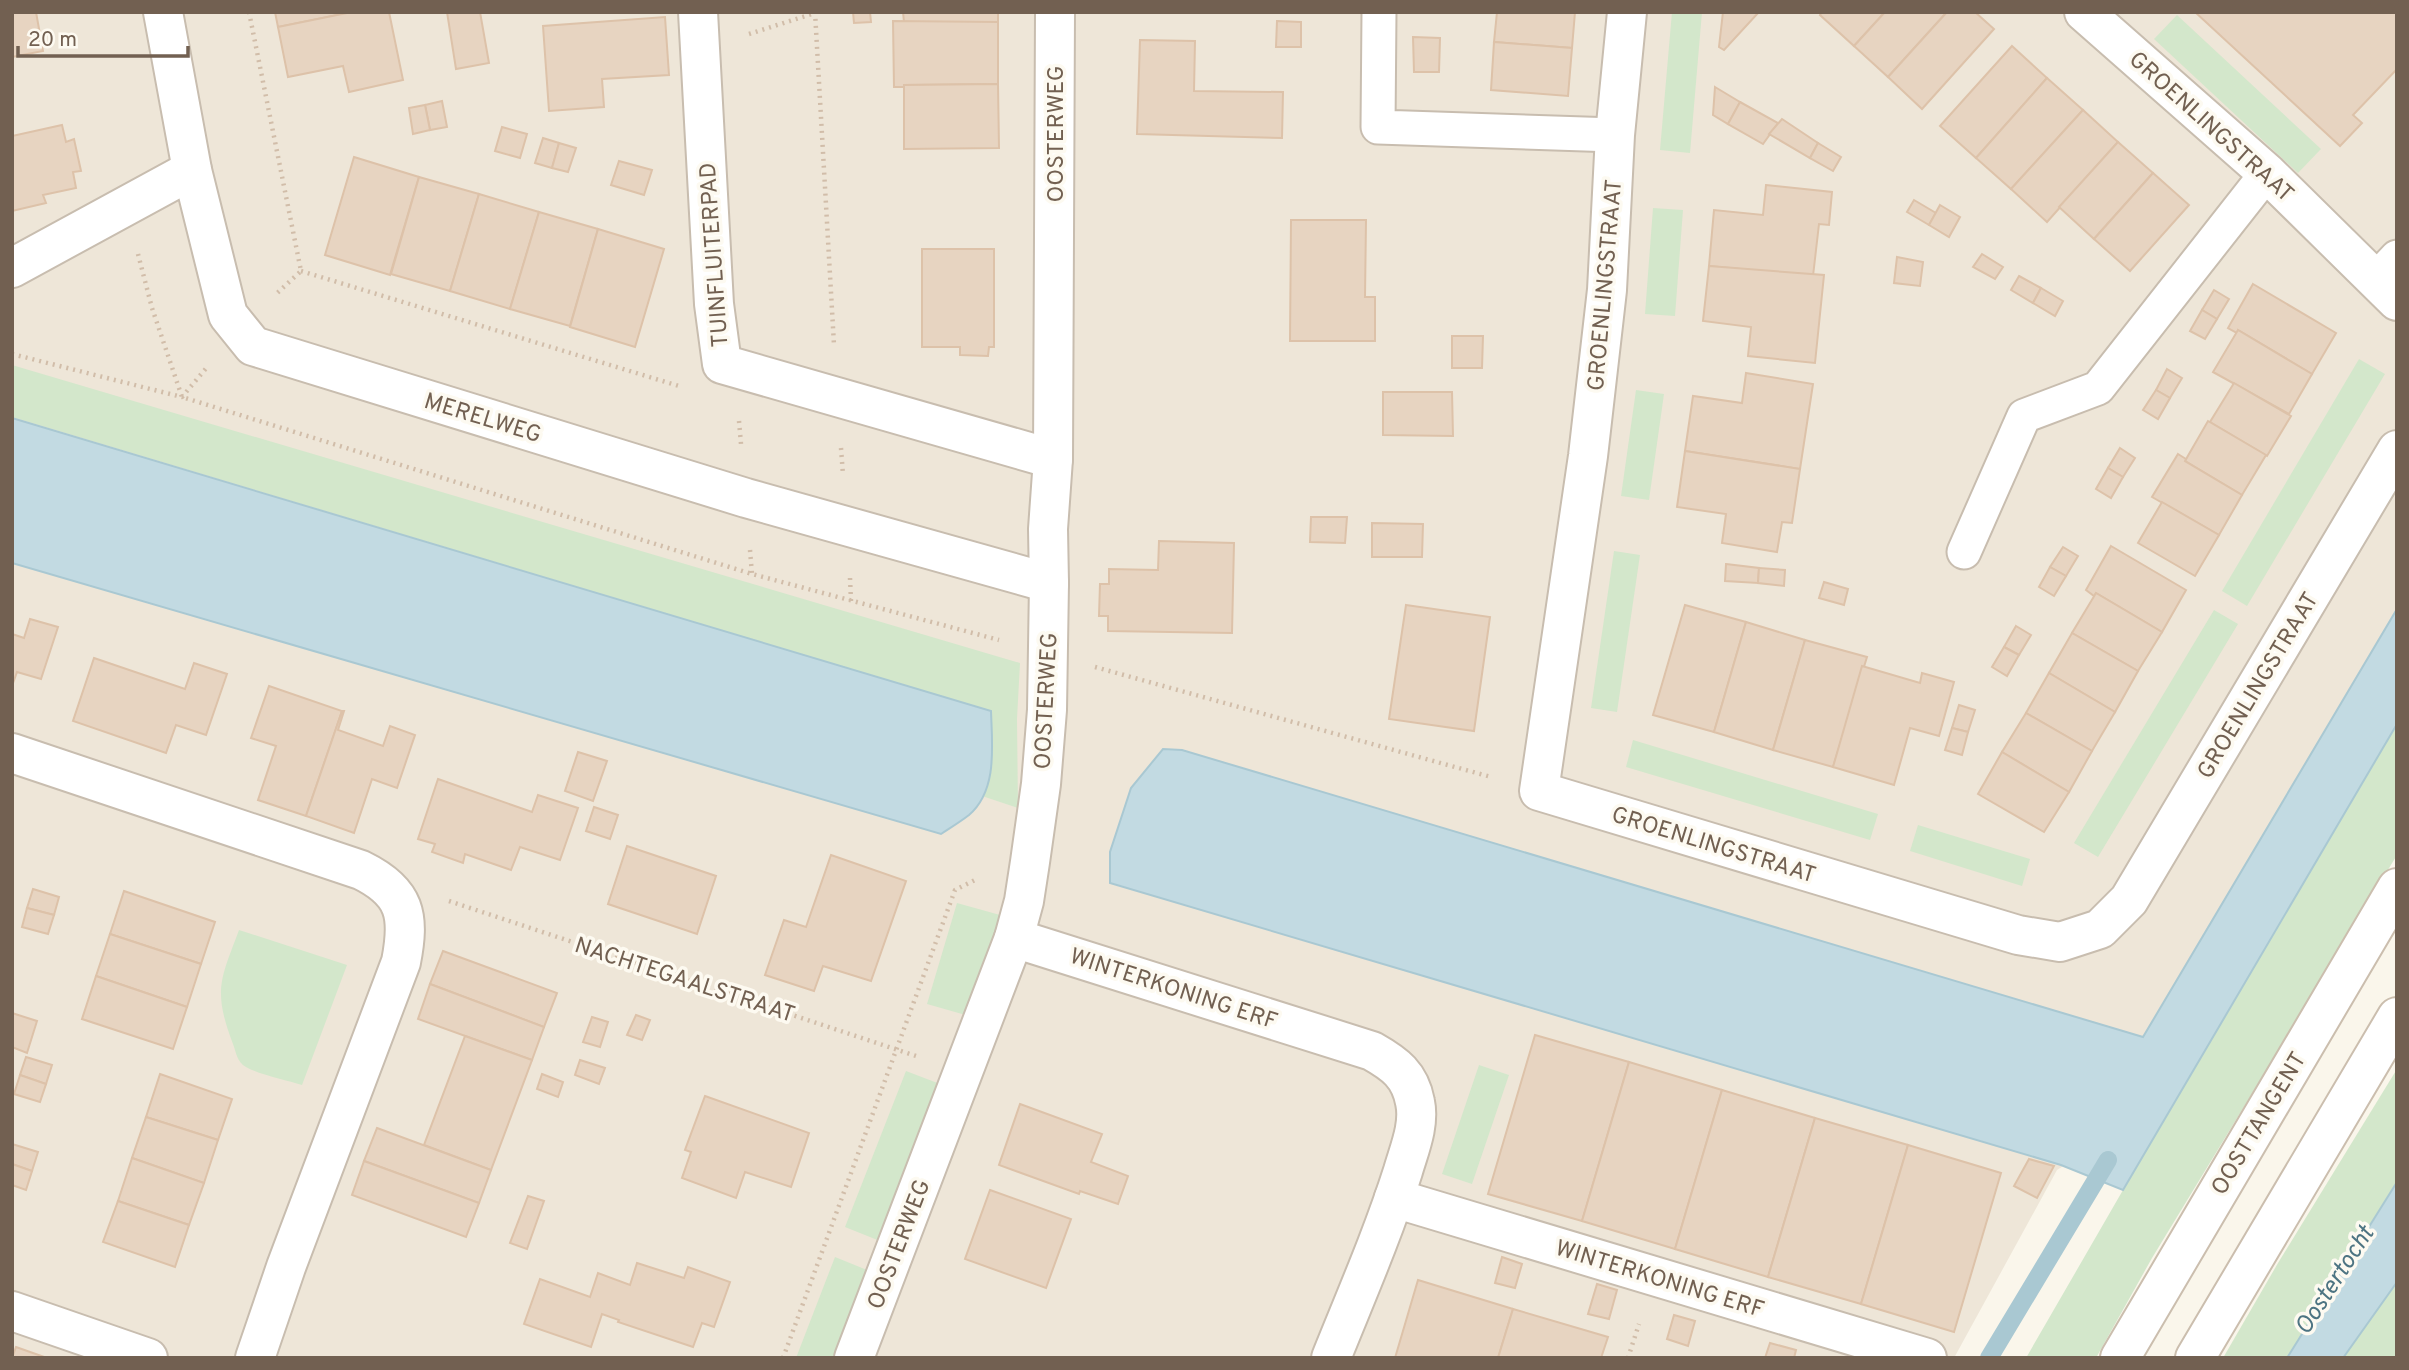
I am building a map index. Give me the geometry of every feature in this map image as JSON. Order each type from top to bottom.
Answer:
[{"type":"street","name":"MERELWEG","points":[[163,12],[192,170],[228,315],[253,346],[719,490],[1049,583]]},
{"type":"street","name":"OOSTERWEG","points":[[853,1358],[1014,937],[1024,901],[1033,842],[1047,710],[1048,529],[1053,459],[1055,12]]},
{"type":"street","name":"GROENLINGSTRAAT","points":[[1627,12],[1615,135],[1607,290],[1588,456],[1539,791],[2018,935],[2060,942],[2100,929],[2129,900],[2397,450]]},
{"type":"street","name":"GROENLINGSTRAAT","points":[[2084,12],[2390,279]]},
{"type":"street","name":"TUINFLUITERPAD","points":[[699,31],[714,304],[722,364],[1053,459]]},
{"type":"street","points":[[12,268],[192,170]]},
{"type":"street","points":[[12,753],[361,870],[376,877],[404,908],[407,926],[401,962],[286,1267],[255,1358]]},
{"type":"street","name":"OOSTTANGENT","points":[[2120,1358],[2397,888]]},
{"type":"street","name":"WINTERKONING ERF","points":[[1014,937],[1372,1051],[1396,1065],[1409,1083],[1416,1104],[1414,1135],[1394,1199],[1331,1358]]},
{"type":"street","points":[[2195,1358],[2397,1017]]},
{"type":"street","name":"WINTERKONING ERF","points":[[1394,1199],[1927,1358]]},
{"type":"street","points":[[12,1311],[148,1358]]},
{"type":"lane","points":[[1379,12],[1378,127],[1615,135]]},
{"type":"lane","points":[[1964,552],[2024,416],[2098,388],[2267,173]]},
{"type":"path","points":[[699,31],[815,13],[837,397],[852,601]]},
{"type":"path","points":[[127,206],[152,308],[182,397],[751,574],[1047,653],[1539,791]]},
{"type":"path","points":[[301,271],[692,390]]},
{"type":"path","points":[[783,1358],[955,890],[986,872],[1005,833],[1033,842]]},
{"type":"path","name":"NACHTEGAALSTRAAT","points":[[404,908],[427,902],[453,901],[964,1072]]},
{"type":"shaded area","points":[[12,12],[2397,12],[2397,781],[2232,1057],[2057,1170],[1954,1358],[12,1358]]},
{"type":"green space","points":[[1672,12],[1702,12],[1690,153],[1660,150]]},
{"type":"green space","points":[[2177,15],[2321,149],[2298,173],[2154,39]]},
{"type":"green space","points":[[1653,208],[1683,210],[1675,316],[1645,314]]},
{"type":"green space","points":[[2359,359],[2385,374],[2247,606],[2222,591]]},
{"type":"green space","points":[[12,365],[1020,663],[1017,719],[1018,808],[982,796],[991,711],[12,417]]},
{"type":"green space","points":[[1636,390],[1664,394],[1649,500],[1621,496]]},
{"type":"green space","points":[[1614,551],[1640,555],[1617,712],[1591,708]]},
{"type":"green space","points":[[2214,610],[2238,624],[2098,857],[2074,843]]},
{"type":"green space","points":[[2397,724],[2397,855],[2152,1258],[2096,1358],[2026,1358],[2231,1003]]},
{"type":"green space","points":[[1633,740],[1878,814],[1870,840],[1626,767]]},
{"type":"green space","points":[[1918,825],[2030,859],[2022,886],[1910,851]]},
{"type":"green space","points":[[957,903],[1000,915],[969,1016],[927,1004]]},
{"type":"green space","points":[[239,930],[347,965],[302,1085],[252,1070],[243,1065],[237,1057],[223,1011],[221,986]]},
{"type":"green space","points":[[1479,1065],[1509,1075],[1472,1184],[1442,1174]]},
{"type":"green space","points":[[2397,1069],[2397,1182],[2287,1358],[2223,1358],[2278,1263]]},
{"type":"green space","points":[[906,1071],[940,1084],[880,1241],[845,1227]]},
{"type":"green space","points":[[835,1257],[867,1270],[833,1358],[796,1358]]},
{"type":"green space","points":[[2397,1275],[2397,1358],[2343,1358],[2368,1323]]},
{"type":"water","points":[[12,418],[991,711],[991,766],[985,793],[969,815],[941,834],[12,563]]},
{"type":"water","points":[[2397,609],[2397,724],[2123,1190],[2061,1165],[1110,883],[1110,852],[1131,788],[1163,749],[1182,750],[2143,1037]]},
{"type":"water","points":[[2397,1182],[2397,1282],[2343,1358],[2287,1358]]},
{"type":"building","points":[[12,12],[36,12],[43,51],[12,57]]},
{"type":"building","points":[[275,12],[352,12],[278,27]]},
{"type":"building","points":[[352,12],[389,12],[403,80],[349,92],[343,66],[288,77],[278,27]]},
{"type":"building","points":[[447,12],[480,12],[489,63],[456,69]]},
{"type":"building","points":[[853,12],[870,12],[871,22],[854,23]]},
{"type":"building","points":[[903,12],[998,12],[998,22],[904,22]]},
{"type":"building","points":[[1497,12],[1575,12],[1572,48],[1494,42]]},
{"type":"building","points":[[1723,12],[1759,12],[1724,50],[1719,47]]},
{"type":"building","points":[[1822,12],[1885,12],[1854,46],[1820,15]]},
{"type":"building","points":[[1885,12],[1947,12],[1888,77],[1854,46]]},
{"type":"building","points":[[1947,12],[1975,12],[1994,29],[1922,109],[1888,77]]},
{"type":"building","points":[[2195,12],[2397,12],[2397,69],[2353,115],[2362,123],[2340,146]]},
{"type":"building","points":[[665,17],[669,75],[602,79],[604,107],[549,111],[543,26]]},
{"type":"building","points":[[893,21],[998,22],[998,84],[894,87]]},
{"type":"building","points":[[1277,21],[1301,22],[1301,47],[1276,47]]},
{"type":"building","points":[[1413,37],[1440,38],[1439,72],[1414,72]]},
{"type":"building","points":[[1140,40],[1195,41],[1194,91],[1283,92],[1282,138],[1137,134]]},
{"type":"building","points":[[1494,42],[1572,48],[1568,96],[1491,90]]},
{"type":"building","points":[[2012,46],[2047,78],[1976,158],[1940,126]]},
{"type":"building","points":[[2047,78],[2083,110],[2011,189],[1976,158]]},
{"type":"building","points":[[998,84],[999,148],[904,149],[904,85]]},
{"type":"building","points":[[1715,87],[1740,102],[1728,124],[1713,115]]},
{"type":"building","points":[[442,101],[447,127],[430,130],[425,105]]},
{"type":"building","points":[[1740,102],[1778,123],[1763,144],[1728,124]]},
{"type":"building","points":[[425,105],[430,130],[413,134],[409,108]]},
{"type":"building","points":[[2083,110],[2118,142],[2047,222],[2011,189]]},
{"type":"building","points":[[1782,119],[1818,143],[1810,158],[1769,134]]},
{"type":"building","points":[[62,125],[66,142],[74,139],[81,171],[73,172],[76,188],[43,195],[46,203],[12,211],[12,136]]},
{"type":"building","points":[[502,127],[527,134],[520,158],[495,151]]},
{"type":"building","points":[[543,138],[559,143],[552,168],[535,163]]},
{"type":"building","points":[[2118,142],[2153,173],[2094,239],[2059,207]]},
{"type":"building","points":[[559,143],[576,148],[568,172],[552,168]]},
{"type":"building","points":[[1818,143],[1841,157],[1833,171],[1810,158]]},
{"type":"building","points":[[354,157],[419,177],[390,275],[325,255]]},
{"type":"building","points":[[619,161],[652,170],[644,195],[611,185]]},
{"type":"building","points":[[2153,173],[2189,205],[2130,271],[2094,239]]},
{"type":"building","points":[[419,177],[479,194],[450,291],[391,274]]},
{"type":"building","points":[[1766,185],[1832,192],[1829,225],[1819,224],[1813,276],[1709,266],[1714,210],[1763,215]]},
{"type":"building","points":[[479,194],[539,212],[510,309],[450,291]]},
{"type":"building","points":[[1914,200],[1936,213],[1929,225],[1907,212]]},
{"type":"building","points":[[1940,205],[1960,217],[1949,237],[1929,225]]},
{"type":"building","points":[[539,212],[598,229],[570,326],[510,309]]},
{"type":"building","points":[[1291,220],[1366,220],[1365,297],[1375,297],[1375,341],[1290,341]]},
{"type":"building","points":[[598,229],[664,249],[635,347],[570,327]]},
{"type":"building","points":[[922,249],[994,249],[994,347],[989,347],[988,356],[960,355],[960,347],[922,347]]},
{"type":"building","points":[[1982,254],[2003,267],[1995,279],[1973,267]]},
{"type":"building","points":[[1897,257],[1923,262],[1920,286],[1894,283]]},
{"type":"building","points":[[1709,266],[1824,275],[1815,363],[1748,356],[1751,327],[1703,321]]},
{"type":"building","points":[[2019,276],[2041,288],[2033,303],[2011,290]]},
{"type":"building","points":[[2253,284],[2336,333],[2312,374],[2238,330],[2237,333],[2228,328]]},
{"type":"building","points":[[2041,288],[2063,301],[2055,316],[2033,303]]},
{"type":"building","points":[[2214,290],[2229,299],[2217,319],[2202,310]]},
{"type":"building","points":[[2202,310],[2217,319],[2205,339],[2190,331]]},
{"type":"building","points":[[2238,330],[2312,374],[2289,414],[2213,372]]},
{"type":"building","points":[[1452,336],[1483,336],[1482,368],[1452,368]]},
{"type":"building","points":[[2167,369],[2182,378],[2170,398],[2156,390]]},
{"type":"building","points":[[1746,373],[1813,384],[1800,469],[1685,451],[1693,396],[1742,403]]},
{"type":"building","points":[[2234,383],[2291,416],[2267,456],[2210,422]]},
{"type":"building","points":[[2156,390],[2170,398],[2158,419],[2143,410]]},
{"type":"building","points":[[1383,392],[1452,392],[1453,436],[1383,435]]},
{"type":"building","points":[[2208,421],[2266,455],[2242,495],[2185,461]]},
{"type":"building","points":[[2120,448],[2135,458],[2123,477],[2108,468]]},
{"type":"building","points":[[1685,451],[1800,469],[1792,523],[1782,522],[1777,552],[1722,543],[1726,514],[1677,507]]},
{"type":"building","points":[[2178,454],[2186,459],[2185,461],[2242,495],[2219,535],[2152,497]]},
{"type":"building","points":[[2108,468],[2123,477],[2111,498],[2096,489]]},
{"type":"building","points":[[2162,502],[2219,535],[2195,576],[2138,543]]},
{"type":"building","points":[[1311,517],[1347,517],[1345,543],[1310,542]]},
{"type":"building","points":[[1372,523],[1423,524],[1422,557],[1372,557]]},
{"type":"building","points":[[1159,541],[1234,543],[1232,633],[1108,631],[1108,616],[1099,616],[1100,584],[1109,584],[1109,569],[1158,570]]},
{"type":"building","points":[[2111,546],[2186,590],[2162,632],[2096,593],[2094,596],[2086,590]]},
{"type":"building","points":[[2063,547],[2078,556],[2066,576],[2050,567]]},
{"type":"building","points":[[1726,564],[1759,568],[1758,583],[1725,581]]},
{"type":"building","points":[[2050,567],[2066,576],[2054,596],[2039,587]]},
{"type":"building","points":[[1759,568],[1785,570],[1784,586],[1758,583]]},
{"type":"building","points":[[1824,582],[1848,589],[1844,605],[1819,598]]},
{"type":"building","points":[[2096,593],[2162,632],[2138,671],[2072,633]]},
{"type":"building","points":[[1406,605],[1490,617],[1474,731],[1389,719]]},
{"type":"building","points":[[1685,605],[1746,622],[1714,732],[1653,715]]},
{"type":"building","points":[[30,619],[58,627],[41,679],[17,672],[12,686],[12,634],[24,638]]},
{"type":"building","points":[[1746,622],[1805,640],[1773,750],[1714,732]]},
{"type":"building","points":[[2016,626],[2031,635],[2019,655],[2004,647]]},
{"type":"building","points":[[2072,633],[2138,671],[2115,712],[2049,673]]},
{"type":"building","points":[[1805,640],[1867,657],[1833,767],[1773,750]]},
{"type":"building","points":[[2004,647],[2019,655],[2007,676],[1992,667]]},
{"type":"building","points":[[94,658],[185,689],[194,663],[227,674],[206,735],[176,725],[166,753],[73,721]]},
{"type":"building","points":[[1862,666],[1920,683],[1922,673],[1954,682],[1939,736],[1910,728],[1894,785],[1833,767]]},
{"type":"building","points":[[2049,673],[2115,712],[2092,751],[2026,713]]},
{"type":"building","points":[[269,686],[342,711],[306,816],[258,800],[276,746],[251,738]]},
{"type":"building","points":[[1959,705],[1975,710],[1968,732],[1952,728]]},
{"type":"building","points":[[342,711],[338,730],[383,746],[390,726],[415,735],[397,788],[372,779],[354,833],[306,816]]},
{"type":"building","points":[[2026,713],[2092,751],[2069,792],[2002,752]]},
{"type":"building","points":[[1952,728],[1968,732],[1962,755],[1945,750]]},
{"type":"building","points":[[578,752],[607,761],[593,801],[565,791]]},
{"type":"building","points":[[2002,752],[2069,792],[2044,832],[1978,794]]},
{"type":"building","points":[[438,779],[532,812],[538,795],[578,808],[560,860],[520,847],[511,870],[465,854],[463,863],[432,852],[435,844],[418,839]]},
{"type":"building","points":[[594,807],[618,815],[610,839],[586,831]]},
{"type":"building","points":[[627,846],[716,876],[697,934],[608,904]]},
{"type":"building","points":[[831,855],[906,881],[871,981],[823,966],[814,991],[765,975],[784,920],[806,927]]},
{"type":"building","points":[[33,889],[59,897],[54,915],[27,908]]},
{"type":"building","points":[[124,891],[215,922],[201,964],[110,934]]},
{"type":"building","points":[[27,908],[54,915],[48,934],[22,927]]},
{"type":"building","points":[[110,934],[201,964],[187,1007],[96,976]]},
{"type":"building","points":[[443,951],[557,993],[544,1027],[430,984]]},
{"type":"building","points":[[96,976],[187,1007],[173,1049],[82,1019]]},
{"type":"building","points":[[430,984],[544,1027],[532,1060],[418,1019]]},
{"type":"building","points":[[12,1013],[37,1021],[27,1053],[12,1047]]},
{"type":"building","points":[[636,1015],[650,1020],[642,1040],[627,1035]]},
{"type":"building","points":[[592,1017],[608,1022],[600,1047],[583,1042]]},
{"type":"building","points":[[1535,1035],[1629,1062],[1582,1221],[1488,1194]]},
{"type":"building","points":[[465,1036],[532,1060],[491,1170],[424,1145]]},
{"type":"building","points":[[26,1057],[52,1065],[46,1084],[20,1075]]},
{"type":"building","points":[[580,1060],[605,1068],[599,1084],[575,1075]]},
{"type":"building","points":[[1629,1062],[1722,1090],[1675,1249],[1582,1221]]},
{"type":"building","points":[[160,1074],[232,1099],[218,1140],[146,1117]]},
{"type":"building","points":[[542,1074],[563,1082],[558,1097],[537,1089]]},
{"type":"building","points":[[20,1075],[46,1084],[40,1102],[14,1094]]},
{"type":"building","points":[[1722,1090],[1815,1118],[1768,1277],[1675,1249]]},
{"type":"building","points":[[705,1096],[809,1133],[791,1187],[745,1172],[736,1198],[682,1178],[691,1152],[685,1150]]},
{"type":"building","points":[[1020,1104],[1102,1134],[1091,1162],[1128,1176],[1118,1204],[1080,1191],[1079,1194],[999,1165]]},
{"type":"building","points":[[146,1117],[218,1140],[204,1183],[132,1158]]},
{"type":"building","points":[[1815,1118],[1908,1145],[1861,1304],[1768,1277]]},
{"type":"building","points":[[377,1128],[491,1170],[479,1203],[364,1161]]},
{"type":"building","points":[[12,1144],[38,1152],[32,1171],[12,1164]]},
{"type":"building","points":[[1908,1145],[2001,1173],[1954,1332],[1861,1304]]},
{"type":"building","points":[[132,1158],[204,1183],[189,1225],[118,1201]]},
{"type":"building","points":[[2029,1159],[2054,1166],[2037,1198],[2014,1186]]},
{"type":"building","points":[[364,1161],[479,1203],[466,1237],[352,1195]]},
{"type":"building","points":[[12,1164],[32,1171],[26,1190],[12,1185]]},
{"type":"building","points":[[990,1190],[1071,1219],[1046,1288],[965,1259]]},
{"type":"building","points":[[528,1196],[544,1201],[527,1249],[510,1243]]},
{"type":"building","points":[[118,1201],[189,1225],[175,1267],[103,1242]]},
{"type":"building","points":[[1502,1257],[1522,1264],[1515,1288],[1495,1283]]},
{"type":"building","points":[[637,1263],[684,1278],[688,1267],[730,1282],[714,1327],[702,1323],[693,1347],[602,1314],[591,1347],[524,1324],[540,1279],[590,1297],[598,1273],[630,1285]]},
{"type":"building","points":[[1418,1280],[1513,1309],[1498,1358],[1395,1358]]},
{"type":"building","points":[[1597,1284],[1617,1290],[1609,1319],[1588,1314]]},
{"type":"building","points":[[1513,1309],[1608,1337],[1601,1358],[1498,1358]]},
{"type":"building","points":[[1674,1315],[1695,1321],[1688,1346],[1667,1339]]},
{"type":"building","points":[[1770,1343],[1796,1350],[1794,1358],[1765,1358]]},
{"type":"building","points":[[16,1347],[47,1358],[12,1358]]},
{"type":"waterway","points":[[1989,1358],[2108,1160]]},
{"type":"water label","name":"Oostertocht","points":[[2334,1280]]}]
